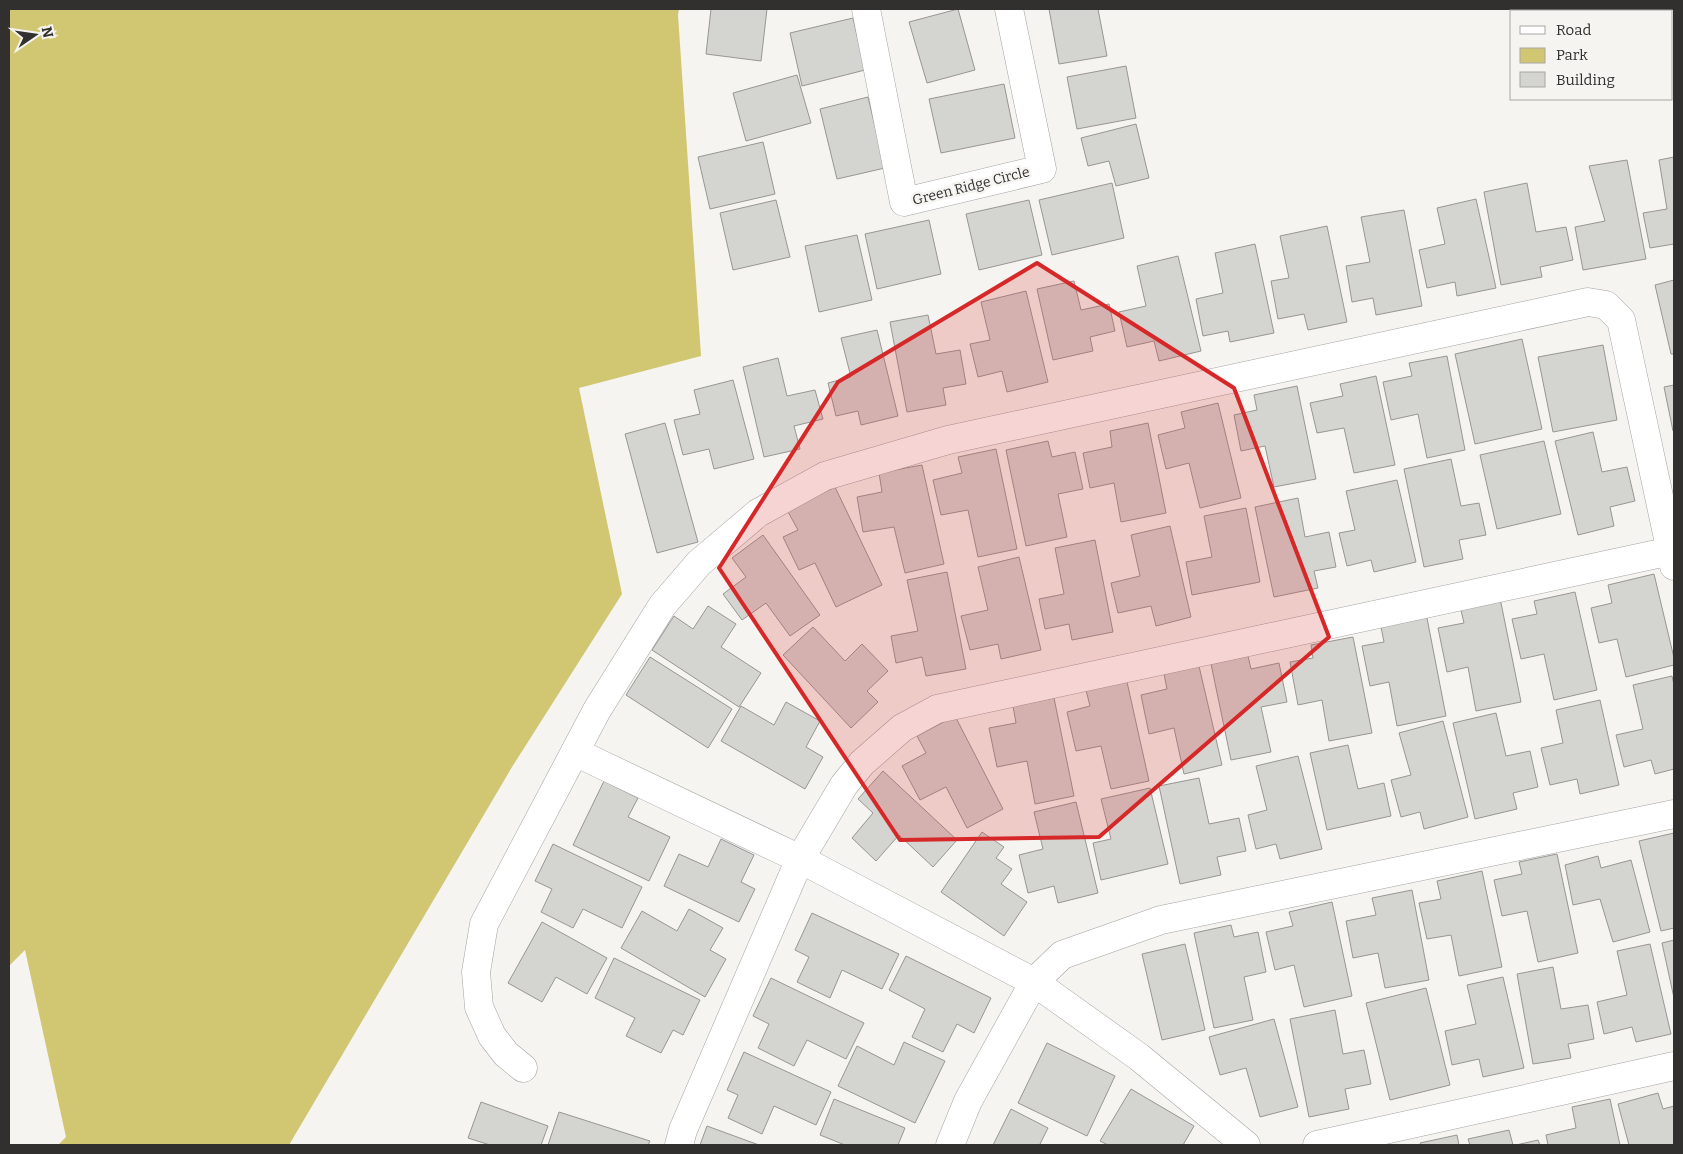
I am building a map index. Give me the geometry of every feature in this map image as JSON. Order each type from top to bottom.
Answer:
[{"type":"street","name":"Green Ridge Circle","points":[[866,9],[904,202],[1042,169],[1009,9]]},
{"type":"street","points":[[523,1068],[506,1054],[492,1036],[479,1007],[476,972],[484,924],[597,710],[662,606],[699,563],[758,513],[825,476],[948,440],[1588,302],[1606,305],[1621,320],[1673,559],[937,709],[902,728],[862,763],[844,784],[800,859],[679,1145]]},
{"type":"street","points":[[575,752],[800,859],[1034,982],[1139,1057],[1246,1145]]},
{"type":"street","points":[[950,1145],[968,1101],[1034,982],[1062,955],[1161,920],[1674,814]]},
{"type":"street","points":[[1317,1145],[1674,1066]]},
{"type":"highlighted area","points":[[1037,263],[1234,388],[1329,637],[1099,837],[900,840],[719,568],[838,382]]},
{"type":"green space","points":[[9,9],[679,9],[701,356],[579,388],[622,594],[512,767],[289,1145],[58,1145],[66,1137],[25,950],[9,966]]},
{"type":"building","points":[[711,9],[767,9],[761,61],[706,54]]},
{"type":"building","points":[[958,9],[975,70],[927,83],[909,22]]},
{"type":"building","points":[[1049,9],[1098,9],[1107,56],[1059,64]]},
{"type":"building","points":[[853,18],[865,70],[802,86],[790,33]]},
{"type":"building","points":[[1126,66],[1136,118],[1077,129],[1067,77]]},
{"type":"building","points":[[797,75],[811,123],[746,141],[733,93]]},
{"type":"building","points":[[1004,84],[1015,138],[941,153],[929,99]]},
{"type":"building","points":[[868,97],[885,168],[837,179],[820,109]]},
{"type":"building","points":[[1136,124],[1149,178],[1116,186],[1109,161],[1088,166],[1081,138]]},
{"type":"building","points":[[763,142],[775,194],[710,209],[698,157]]},
{"type":"building","points":[[1674,157],[1674,244],[1650,248],[1643,213],[1667,209],[1659,160]]},
{"type":"building","points":[[1627,160],[1646,259],[1583,270],[1575,227],[1605,221],[1589,166]]},
{"type":"building","points":[[1112,183],[1124,238],[1052,255],[1039,200]]},
{"type":"building","points":[[1527,183],[1536,232],[1566,227],[1573,260],[1540,267],[1542,277],[1501,285],[1484,192]]},
{"type":"building","points":[[1476,199],[1496,288],[1457,296],[1455,282],[1427,288],[1419,250],[1445,244],[1437,208]]},
{"type":"building","points":[[776,200],[790,257],[733,270],[720,213]]},
{"type":"building","points":[[1029,200],[1042,255],[979,270],[966,214]]},
{"type":"building","points":[[1404,210],[1422,306],[1376,315],[1373,298],[1352,302],[1346,266],[1370,262],[1361,217]]},
{"type":"building","points":[[929,220],[941,274],[877,289],[865,234]]},
{"type":"building","points":[[1327,226],[1347,322],[1308,330],[1304,314],[1278,319],[1271,281],[1289,278],[1280,236]]},
{"type":"building","points":[[857,235],[872,300],[819,312],[805,246]]},
{"type":"building","points":[[1255,244],[1274,333],[1230,342],[1228,331],[1203,336],[1196,299],[1223,293],[1215,253]]},
{"type":"building","points":[[1178,256],[1201,351],[1159,361],[1154,341],[1127,347],[1119,312],[1146,306],[1137,266]]},
{"type":"building","points":[[1674,280],[1674,354],[1671,354],[1655,285]]},
{"type":"building","points":[[1074,281],[1081,310],[1109,304],[1115,331],[1090,337],[1093,351],[1053,360],[1037,289]]},
{"type":"building","points":[[1026,291],[1048,382],[1007,392],[1002,371],[978,377],[970,344],[990,340],[981,302]]},
{"type":"building","points":[[928,315],[936,354],[960,350],[966,384],[943,388],[946,405],[907,412],[890,322]]},
{"type":"building","points":[[877,330],[898,416],[861,425],[858,411],[836,416],[828,383],[851,377],[841,338]]},
{"type":"building","points":[[1522,339],[1542,429],[1475,444],[1455,354]]},
{"type":"building","points":[[1603,345],[1617,420],[1553,432],[1538,357]]},
{"type":"building","points":[[1447,356],[1465,450],[1427,458],[1418,414],[1391,420],[1383,382],[1412,376],[1409,363]]},
{"type":"building","points":[[778,358],[787,396],[815,390],[823,419],[794,426],[800,449],[764,457],[743,367]]},
{"type":"building","points":[[1376,376],[1395,465],[1354,473],[1344,428],[1317,433],[1310,403],[1343,396],[1340,384]]},
{"type":"building","points":[[733,380],[754,459],[714,469],[709,449],[683,455],[674,420],[700,414],[694,390]]},
{"type":"building","points":[[1674,385],[1674,431],[1673,431],[1664,387]]},
{"type":"building","points":[[1297,386],[1316,479],[1274,487],[1265,446],[1241,451],[1234,415],[1257,410],[1254,395]]},
{"type":"building","points":[[1218,403],[1241,498],[1200,508],[1189,463],[1166,469],[1158,435],[1185,428],[1181,412]]},
{"type":"building","points":[[665,423],[698,542],[657,553],[625,434]]},
{"type":"building","points":[[1148,423],[1166,513],[1121,522],[1114,483],[1090,488],[1083,453],[1112,447],[1110,431]]},
{"type":"building","points":[[1593,432],[1602,472],[1627,467],[1635,501],[1610,507],[1614,526],[1578,535],[1555,441]]},
{"type":"building","points":[[1048,441],[1052,457],[1075,452],[1083,489],[1058,494],[1067,537],[1026,546],[1006,450]]},
{"type":"building","points":[[1544,441],[1561,514],[1497,529],[1480,455]]},
{"type":"building","points":[[996,449],[1017,549],[978,557],[968,510],[941,515],[933,480],[962,473],[958,457]]},
{"type":"building","points":[[1451,459],[1461,506],[1479,503],[1486,535],[1459,540],[1463,559],[1424,567],[1404,469]]},
{"type":"building","points":[[922,465],[944,564],[905,573],[894,527],[863,532],[857,497],[882,492],[879,473]]},
{"type":"building","points":[[1397,480],[1416,562],[1374,572],[1371,560],[1347,566],[1339,533],[1355,530],[1346,491]]},
{"type":"building","points":[[835,487],[882,585],[836,607],[815,563],[799,570],[783,537],[798,530],[787,510]]},
{"type":"building","points":[[1298,498],[1305,537],[1329,532],[1336,567],[1314,571],[1318,588],[1274,597],[1255,507]]},
{"type":"building","points":[[1246,508],[1260,582],[1192,595],[1186,562],[1212,557],[1204,516]]},
{"type":"building","points":[[1170,526],[1191,617],[1156,626],[1151,606],[1118,613],[1111,583],[1140,576],[1131,535]]},
{"type":"building","points":[[763,535],[820,615],[790,636],[766,603],[742,620],[723,594],[746,577],[732,558]]},
{"type":"building","points":[[1095,540],[1113,632],[1072,640],[1069,624],[1045,629],[1039,599],[1064,594],[1055,548]]},
{"type":"building","points":[[1019,557],[1041,650],[1001,659],[998,644],[970,650],[961,616],[988,610],[978,567]]},
{"type":"building","points":[[947,572],[966,669],[926,676],[922,657],[896,663],[891,636],[918,631],[907,580]]},
{"type":"building","points":[[1654,574],[1674,658],[1674,665],[1626,677],[1617,639],[1599,643],[1591,608],[1612,603],[1608,585]]},
{"type":"building","points":[[1575,592],[1597,690],[1554,700],[1544,654],[1521,659],[1512,619],[1537,614],[1534,601]]},
{"type":"building","points":[[1500,598],[1521,702],[1476,711],[1468,667],[1447,672],[1438,628],[1464,623],[1460,606]]},
{"type":"building","points":[[708,606],[736,624],[721,647],[761,673],[739,707],[652,650],[674,616],[693,629]]},
{"type":"building","points":[[1426,613],[1446,716],[1397,726],[1389,682],[1370,686],[1362,646],[1384,642],[1380,622]]},
{"type":"building","points":[[813,627],[845,661],[862,644],[888,671],[867,691],[878,702],[851,728],[783,655]]},
{"type":"building","points":[[1353,637],[1372,733],[1329,741],[1322,700],[1298,705],[1290,662],[1313,658],[1311,645]]},
{"type":"building","points":[[1248,656],[1251,669],[1279,663],[1287,702],[1261,707],[1271,752],[1231,760],[1211,664]]},
{"type":"building","points":[[650,657],[732,709],[708,748],[626,695]]},
{"type":"building","points":[[1199,666],[1222,765],[1184,774],[1174,728],[1149,734],[1141,695],[1167,689],[1164,674]]},
{"type":"building","points":[[1672,676],[1674,685],[1674,769],[1655,774],[1651,760],[1624,767],[1616,735],[1643,729],[1633,685]]},
{"type":"building","points":[[1127,682],[1149,781],[1111,789],[1101,746],[1076,751],[1067,712],[1090,706],[1086,690]]},
{"type":"building","points":[[1054,698],[1074,796],[1035,804],[1027,761],[997,767],[989,728],[1016,723],[1013,706]]},
{"type":"building","points":[[1600,700],[1619,785],[1580,794],[1577,779],[1550,785],[1541,748],[1563,743],[1556,710]]},
{"type":"building","points":[[786,702],[820,721],[806,747],[823,757],[805,789],[721,741],[741,706],[774,725]]},
{"type":"building","points":[[1496,713],[1506,756],[1530,751],[1538,787],[1513,793],[1517,809],[1475,819],[1453,723]]},
{"type":"building","points":[[955,716],[1003,809],[967,828],[946,787],[920,800],[902,766],[926,753],[917,736]]},
{"type":"building","points":[[1443,721],[1468,817],[1424,829],[1420,812],[1401,817],[1391,780],[1411,775],[1399,733]]},
{"type":"building","points":[[1348,745],[1358,789],[1384,783],[1391,816],[1327,830],[1310,753]]},
{"type":"building","points":[[1298,756],[1322,849],[1280,859],[1276,844],[1256,849],[1248,815],[1267,810],[1256,766]]},
{"type":"building","points":[[883,771],[957,840],[933,867],[899,835],[876,861],[852,838],[873,813],[858,799]]},
{"type":"building","points":[[1199,778],[1209,824],[1239,818],[1246,851],[1217,857],[1221,875],[1180,884],[1159,786]]},
{"type":"building","points":[[604,781],[638,798],[628,817],[670,837],[649,881],[573,845]]},
{"type":"building","points":[[1150,788],[1168,864],[1101,880],[1093,843],[1111,839],[1101,799]]},
{"type":"building","points":[[1076,802],[1098,893],[1058,903],[1054,886],[1028,893],[1019,855],[1043,849],[1034,812]]},
{"type":"building","points":[[982,832],[1004,847],[996,858],[1012,869],[1001,884],[1027,902],[1004,936],[941,892]]},
{"type":"building","points":[[1674,833],[1674,928],[1661,931],[1639,841]]},
{"type":"building","points":[[721,839],[754,855],[741,882],[755,889],[739,922],[664,886],[679,854],[708,867]]},
{"type":"building","points":[[553,844],[642,887],[622,928],[583,909],[573,928],[541,912],[552,889],[535,881]]},
{"type":"building","points":[[1557,854],[1578,953],[1538,962],[1527,911],[1502,916],[1494,880],[1522,874],[1519,862]]},
{"type":"building","points":[[1598,856],[1601,868],[1631,860],[1650,932],[1613,942],[1600,899],[1573,905],[1565,865]]},
{"type":"building","points":[[1482,871],[1502,967],[1459,976],[1451,935],[1427,939],[1419,903],[1441,899],[1437,881]]},
{"type":"building","points":[[1412,890],[1429,980],[1385,988],[1378,953],[1353,958],[1346,921],[1376,915],[1372,898]]},
{"type":"building","points":[[1332,902],[1352,996],[1304,1007],[1294,965],[1275,970],[1266,932],[1293,926],[1289,912]]},
{"type":"building","points":[[689,909],[723,928],[710,950],[726,959],[705,997],[621,948],[642,911],[677,931]]},
{"type":"building","points":[[812,913],[899,954],[882,989],[842,970],[830,998],[797,982],[809,957],[795,950]]},
{"type":"building","points":[[542,922],[607,958],[587,994],[556,977],[542,1002],[508,983]]},
{"type":"building","points":[[1231,925],[1234,937],[1258,932],[1266,972],[1244,977],[1253,1020],[1214,1028],[1194,933]]},
{"type":"building","points":[[1674,940],[1674,998],[1662,943]]},
{"type":"building","points":[[1185,944],[1205,1030],[1162,1040],[1142,954]]},
{"type":"building","points":[[1650,944],[1671,1034],[1636,1042],[1632,1027],[1604,1034],[1597,1002],[1627,995],[1617,951]]},
{"type":"building","points":[[906,956],[991,998],[974,1033],[957,1024],[943,1052],[912,1037],[925,1009],[889,990]]},
{"type":"building","points":[[614,958],[700,1000],[683,1035],[673,1030],[661,1053],[626,1036],[635,1018],[595,998]]},
{"type":"building","points":[[1553,967],[1561,1009],[1588,1005],[1594,1039],[1568,1044],[1571,1058],[1533,1064],[1517,974]]},
{"type":"building","points":[[1503,977],[1524,1068],[1483,1077],[1479,1059],[1452,1065],[1445,1031],[1476,1024],[1467,985]]},
{"type":"building","points":[[771,978],[864,1023],[846,1059],[807,1040],[794,1066],[758,1048],[769,1024],[753,1016]]},
{"type":"building","points":[[1426,988],[1450,1085],[1390,1100],[1366,1003]]},
{"type":"building","points":[[1335,1010],[1343,1054],[1364,1050],[1371,1084],[1345,1089],[1349,1109],[1309,1117],[1290,1019]]},
{"type":"building","points":[[1274,1019],[1298,1107],[1260,1117],[1246,1068],[1220,1075],[1209,1037]]},
{"type":"building","points":[[904,1042],[945,1061],[915,1123],[838,1086],[857,1046],[894,1065]]},
{"type":"building","points":[[1047,1043],[1115,1076],[1087,1136],[1018,1103]]},
{"type":"building","points":[[744,1052],[831,1092],[816,1125],[774,1106],[762,1134],[728,1118],[738,1095],[727,1090]]},
{"type":"building","points":[[1131,1089],[1194,1126],[1183,1145],[1108,1145],[1100,1141]]},
{"type":"building","points":[[1658,1093],[1663,1109],[1674,1106],[1674,1145],[1629,1145],[1618,1104]]},
{"type":"building","points":[[834,1099],[905,1128],[898,1145],[845,1145],[820,1135]]},
{"type":"building","points":[[1610,1099],[1620,1145],[1548,1145],[1546,1135],[1576,1128],[1572,1107]]},
{"type":"building","points":[[481,1102],[548,1126],[541,1145],[490,1145],[468,1138]]},
{"type":"building","points":[[1011,1109],[1048,1128],[1040,1144],[1042,1145],[993,1145]]},
{"type":"building","points":[[559,1112],[650,1141],[648,1145],[548,1145]]},
{"type":"building","points":[[707,1126],[759,1145],[700,1145]]},
{"type":"building","points":[[1509,1130],[1513,1145],[1470,1145],[1468,1139]]},
{"type":"building","points":[[1457,1135],[1459,1145],[1421,1145],[1420,1143]]},
{"type":"building","points":[[1538,1140],[1540,1145],[1516,1145]]}]
